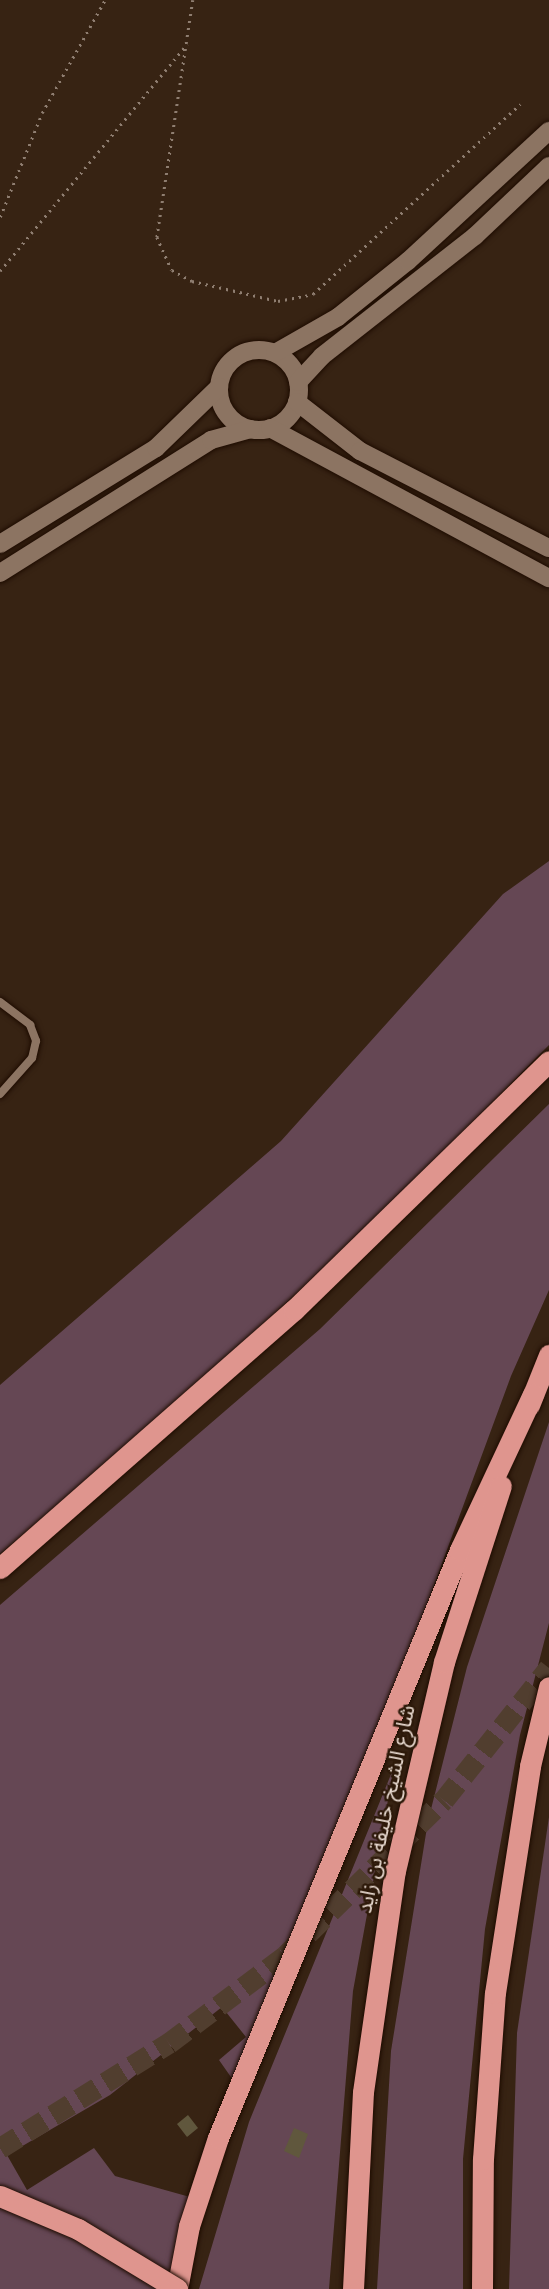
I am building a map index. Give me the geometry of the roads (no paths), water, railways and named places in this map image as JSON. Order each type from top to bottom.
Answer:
[{"type":"highway","points":[[0,1568],[295,1310],[549,1061]]},
{"type":"highway","name":"شارع الشيخ خليفة بن زايد","points":[[353,2289],[363,2092],[397,1859],[444,1662],[533,1394],[549,1356]]},
{"type":"highway","points":[[0,2196],[78,2229],[177,2289],[189,2226],[218,2138],[460,1550],[533,1394]]},
{"type":"highway","points":[[482,2289],[483,2159],[495,1993],[530,1766],[549,1687]]},
{"type":"street","points":[[275,353],[338,317],[408,261],[549,131]]},
{"type":"street","points":[[298,382],[323,356],[475,236],[549,166]]},
{"type":"street","points":[[0,544],[156,448],[219,387],[225,369],[238,355],[257,349],[275,353],[290,365],[298,382],[297,402],[287,418],[270,428],[251,429],[211,440],[0,573]]},
{"type":"street","points":[[219,387],[227,414],[251,429]]},
{"type":"street","points":[[297,402],[352,446],[549,548]]},
{"type":"street","points":[[270,428],[549,578]]},
{"type":"lane","points":[[0,1002],[30,1025],[36,1041],[32,1058],[0,1094]]},
{"type":"tunnel","points":[[0,2148],[169,2043],[286,1955],[444,1800],[549,1668]]}]
